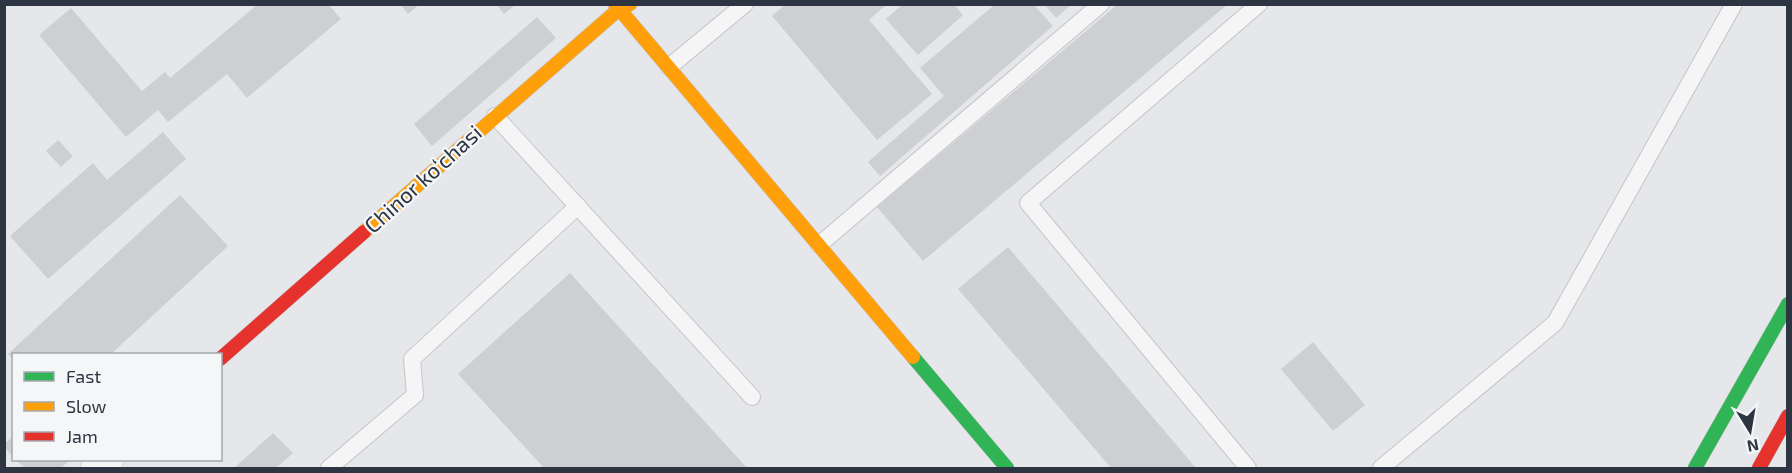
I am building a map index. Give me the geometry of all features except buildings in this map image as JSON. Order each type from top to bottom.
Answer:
[{"type":"main road","points":[[621,6],[669,67],[1007,468]]},
{"type":"main road","name":"Chinor ko‘chasi","points":[[222,357],[621,6]]},
{"type":"main road","points":[[1695,468],[1788,304]]},
{"type":"main road","points":[[1759,468],[1788,416]]},
{"type":"lane","points":[[669,67],[745,4]]},
{"type":"lane","points":[[819,245],[1101,4]]},
{"type":"lane","points":[[1248,468],[1028,203],[1259,4]]},
{"type":"lane","points":[[1382,468],[1555,323],[1734,4]]},
{"type":"lane","points":[[495,116],[752,397]]},
{"type":"lane","points":[[329,468],[415,395],[412,359],[578,206]]},
{"type":"traffic: fast","points":[[1695,468],[1788,304]]},
{"type":"traffic: fast","points":[[913,357],[1007,468]]},
{"type":"traffic: slow","points":[[615,4],[913,357]]},
{"type":"traffic: slow","points":[[364,232],[619,9],[630,4]]},
{"type":"traffic: jam","points":[[222,357],[364,232]]},
{"type":"traffic: jam","points":[[1759,468],[1788,416]]}]
